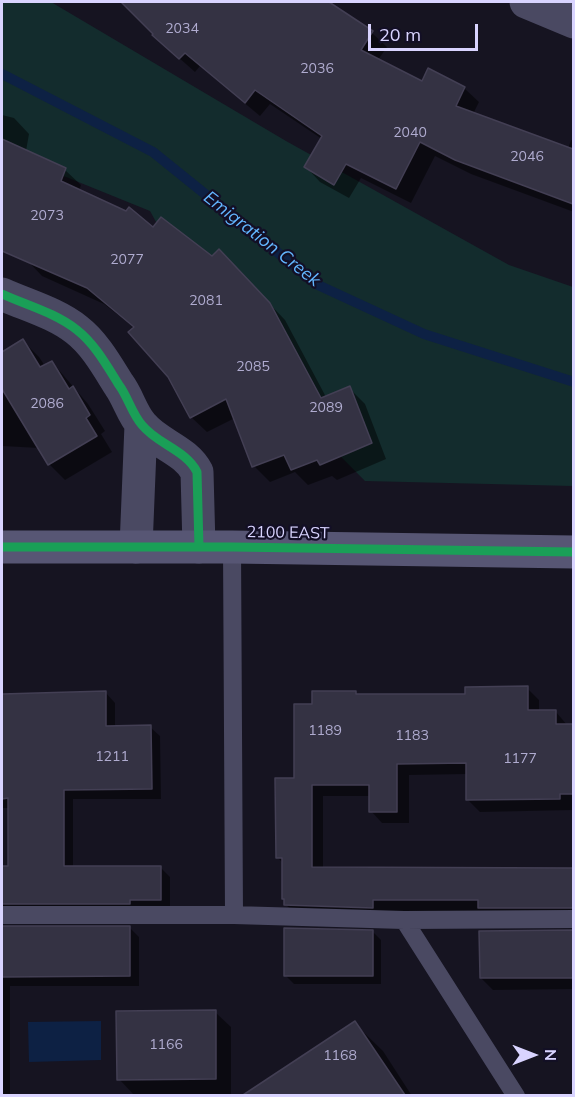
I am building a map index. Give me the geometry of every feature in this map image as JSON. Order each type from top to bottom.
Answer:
[{"type":"street","points":[[526,2],[573,22]]},
{"type":"street","points":[[2,294],[76,329],[103,360],[126,394],[141,425],[166,446],[186,457],[193,464],[197,472],[199,547]]},
{"type":"street","points":[[136,547],[141,425]]},
{"type":"street","name":"2100 EAST","points":[[2,547],[232,547],[573,552]]},
{"type":"lane","points":[[232,547],[234,915]]},
{"type":"lane","points":[[2,915],[234,915],[404,920],[573,919]]},
{"type":"lane","points":[[404,920],[516,1095]]},
{"type":"green space","points":[[2,2],[51,2],[286,141],[509,265],[573,287],[573,486],[365,481],[217,332],[150,211],[2,151]]},
{"type":"water","points":[[101,1021],[101,1060],[29,1062],[28,1022]]},
{"type":"building","points":[[121,2],[329,2],[373,31],[361,50],[422,81],[428,68],[465,87],[456,106],[573,149],[573,204],[455,160],[420,142],[396,189],[346,164],[334,185],[304,167],[322,136],[255,90],[245,103],[185,53],[179,59],[152,35]]},
{"type":"building","points":[[2,139],[66,168],[61,181],[126,211],[129,207],[153,227],[161,217],[212,256],[219,249],[270,303],[321,398],[350,386],[372,443],[320,465],[317,460],[291,470],[284,455],[252,467],[226,399],[190,418],[168,377],[128,332],[134,327],[87,288],[2,251]]},
{"type":"building","points":[[23,339],[40,367],[52,361],[69,389],[73,386],[90,415],[86,418],[97,436],[48,465],[2,389],[2,352]]},
{"type":"building","points":[[528,686],[528,710],[556,710],[556,724],[573,724],[573,794],[560,794],[560,799],[466,800],[466,763],[397,764],[397,812],[369,812],[369,785],[312,785],[312,867],[573,868],[573,908],[478,908],[478,900],[373,900],[373,908],[284,905],[282,858],[276,858],[275,778],[294,778],[294,704],[312,704],[312,691],[356,691],[356,694],[465,694],[465,687]]},
{"type":"building","points":[[106,691],[106,726],[151,725],[152,789],[64,790],[64,866],[161,866],[161,900],[130,900],[130,904],[2,904],[2,866],[8,866],[8,798],[2,799],[2,694]]},
{"type":"building","points":[[2,926],[130,926],[130,976],[2,977]]},
{"type":"building","points":[[284,928],[373,930],[373,976],[284,976]]},
{"type":"building","points":[[573,930],[573,978],[480,978],[479,931]]},
{"type":"building","points":[[216,1010],[216,1079],[117,1080],[116,1011]]},
{"type":"building","points":[[355,1021],[405,1095],[243,1095]]},
{"type":"waterway","name":"Emigration Creek","points":[[2,74],[153,152],[318,285],[424,334],[574,382]]},
{"type":"cycle path","points":[[2,294],[60,319],[83,336],[105,363],[142,425],[148,432],[179,452],[192,464],[197,472],[199,547]]},
{"type":"cycle path","points":[[2,547],[232,547],[574,552]]}]
